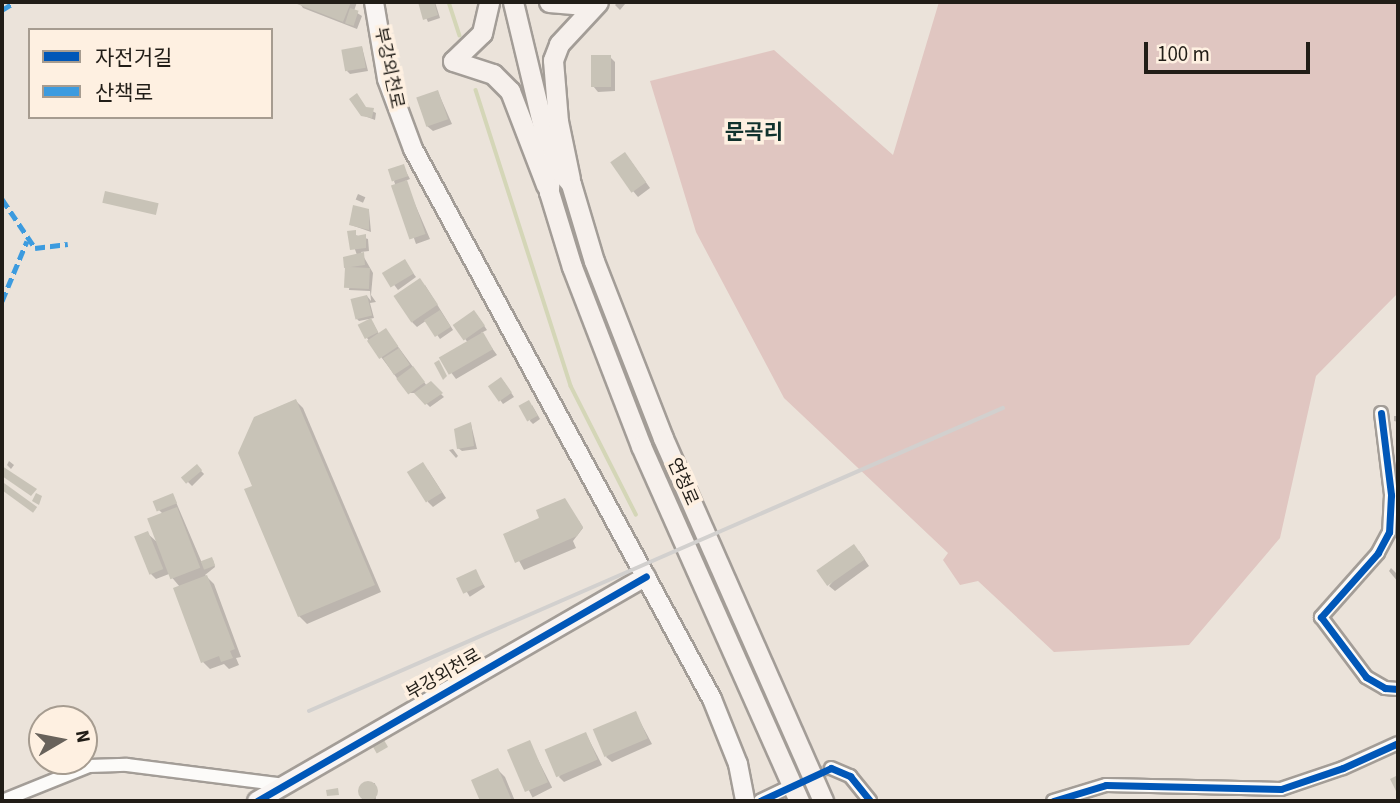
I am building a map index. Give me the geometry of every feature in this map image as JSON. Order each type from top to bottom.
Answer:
[{"type":"main road","name":"부강외천로","points":[[374,2],[387,79],[413,149],[712,699],[738,764],[745,801]]},
{"type":"main road","points":[[489,2],[482,33],[453,61],[494,74],[510,91],[549,192]]},
{"type":"main road","name":"연청로","points":[[513,2],[551,160],[549,192],[572,267],[641,446],[791,796]]},
{"type":"main road","points":[[549,2],[586,3]]},
{"type":"main road","points":[[571,184],[558,121],[553,60],[559,44],[586,3]]},
{"type":"main road","name":"연청로","points":[[551,160],[571,184],[594,261],[663,438],[823,801]]},
{"type":"main road","name":"부강외천로","points":[[257,801],[646,576]]},
{"type":"street","points":[[1381,413],[1391,495],[1389,533],[1378,553],[1321,617],[1366,677],[1385,688],[1398,689]]},
{"type":"street","points":[[1053,801],[1105,785],[1281,789],[1343,768],[1398,743]]},
{"type":"street","points":[[2,801],[89,766],[127,765],[285,785]]},
{"type":"street","points":[[831,768],[857,783],[870,801]]},
{"type":"street","points":[[760,801],[791,796]]},
{"type":"shaded area","points":[[939,2],[1398,2],[1398,293],[1316,376],[1280,538],[1189,645],[1054,652],[978,581],[960,585],[943,560],[948,553],[784,398],[696,232],[650,81],[774,50],[893,155]]},
{"type":"building","points":[[292,2],[351,2],[343,22]]},
{"type":"building","points":[[418,2],[434,2],[438,15],[423,20]]},
{"type":"building","points":[[350,8],[359,11],[354,26],[345,23]]},
{"type":"building","points":[[362,46],[366,68],[345,71],[341,50]]},
{"type":"building","points":[[591,55],[611,55],[611,87],[591,87]]},
{"type":"building","points":[[438,90],[448,119],[426,127],[416,97]]},
{"type":"building","points":[[357,93],[366,107],[374,108],[372,118],[361,116],[349,99]]},
{"type":"building","points":[[625,152],[646,182],[631,193],[610,162]]},
{"type":"building","points":[[404,164],[408,176],[392,182],[388,169]]},
{"type":"building","points":[[407,180],[426,234],[409,239],[391,186]]},
{"type":"building","points":[[105,191],[159,203],[156,215],[102,203]]},
{"type":"building","points":[[353,205],[369,209],[369,230],[349,225]]},
{"type":"building","points":[[356,230],[356,236],[366,234],[366,248],[350,250],[347,231]]},
{"type":"building","points":[[364,252],[365,265],[344,268],[343,257]]},
{"type":"building","points":[[405,259],[414,274],[391,287],[382,273]]},
{"type":"building","points":[[345,267],[370,268],[369,289],[344,288]]},
{"type":"building","points":[[420,278],[438,305],[411,322],[393,296]]},
{"type":"building","points":[[367,295],[372,315],[356,319],[351,299]]},
{"type":"building","points":[[440,310],[451,327],[435,337],[424,320]]},
{"type":"building","points":[[474,310],[485,326],[464,340],[453,325]]},
{"type":"building","points":[[371,318],[378,332],[365,339],[358,325]]},
{"type":"building","points":[[386,328],[398,346],[379,359],[367,341]]},
{"type":"building","points":[[483,332],[493,349],[449,375],[439,358]]},
{"type":"building","points":[[399,348],[410,365],[394,375],[383,358]]},
{"type":"building","points":[[439,360],[447,376],[443,380],[434,363]]},
{"type":"building","points":[[413,366],[425,382],[408,395],[396,379]]},
{"type":"building","points":[[501,377],[512,393],[499,402],[488,386]]},
{"type":"building","points":[[431,381],[443,393],[425,405],[414,393]]},
{"type":"building","points":[[296,399],[375,585],[298,617],[244,489],[252,486],[238,453],[254,417]]},
{"type":"building","points":[[529,400],[538,416],[527,422],[519,406]]},
{"type":"building","points":[[471,422],[474,446],[457,449],[454,429]]},
{"type":"building","points":[[423,462],[442,493],[426,503],[407,472]]},
{"type":"building","points":[[197,464],[202,470],[186,484],[181,477]]},
{"type":"building","points":[[2,466],[37,489],[31,496],[2,476]]},
{"type":"building","points":[[4,483],[37,507],[33,513],[2,490]]},
{"type":"building","points":[[36,493],[42,496],[39,505],[32,501]]},
{"type":"building","points":[[173,493],[177,503],[157,511],[153,501]]},
{"type":"building","points":[[565,498],[583,527],[577,536],[515,563],[503,534],[539,518],[536,510]]},
{"type":"building","points":[[177,507],[200,568],[170,579],[147,518]]},
{"type":"building","points":[[148,531],[163,569],[149,575],[134,537]]},
{"type":"building","points":[[854,544],[865,560],[827,586],[816,570]]},
{"type":"building","points":[[212,557],[215,565],[204,570],[201,561]]},
{"type":"building","points":[[476,569],[483,584],[463,594],[456,578]]},
{"type":"building","points":[[207,575],[235,649],[230,651],[233,658],[221,662],[219,656],[201,663],[173,588]]},
{"type":"building","points":[[636,711],[648,739],[604,757],[593,729]]},
{"type":"building","points":[[586,732],[598,760],[556,777],[545,750]]},
{"type":"building","points":[[384,740],[388,747],[377,753],[373,746]]},
{"type":"building","points":[[530,740],[548,782],[525,792],[507,750]]},
{"type":"building","points":[[498,768],[512,801],[480,801],[471,780]]},
{"type":"building","points":[[1398,775],[1398,795],[1390,779]]},
{"type":"building","points":[[368,781],[375,784],[378,791],[375,798],[368,801],[361,798],[358,791],[361,784]]},
{"type":"building","points":[[338,788],[339,795],[327,796],[326,790]]},
{"type":"waterway","points":[[449,2],[460,35]]},
{"type":"waterway","points":[[476,90],[571,386],[636,514]]},
{"type":"tunnel","points":[[787,788],[831,768]]},
{"type":"railway","points":[[309,711],[1003,408]]},
{"type":"marked path","points":[[2,10],[15,2]]},
{"type":"marked path","points":[[2,199],[35,248],[68,244]]},
{"type":"marked path","points":[[2,301],[27,241]]},
{"type":"cycle path","points":[[1381,413],[1391,495],[1389,532],[1378,553],[1321,617],[1366,677],[1385,688],[1398,689]]},
{"type":"cycle path","points":[[257,801],[646,576]]},
{"type":"cycle path","points":[[1053,801],[1106,785],[1281,789],[1343,768],[1398,743]]},
{"type":"cycle path","points":[[760,801],[831,768],[850,776],[870,801]]},
{"type":"district","name":"문곡리","points":[[754,132]]}]
